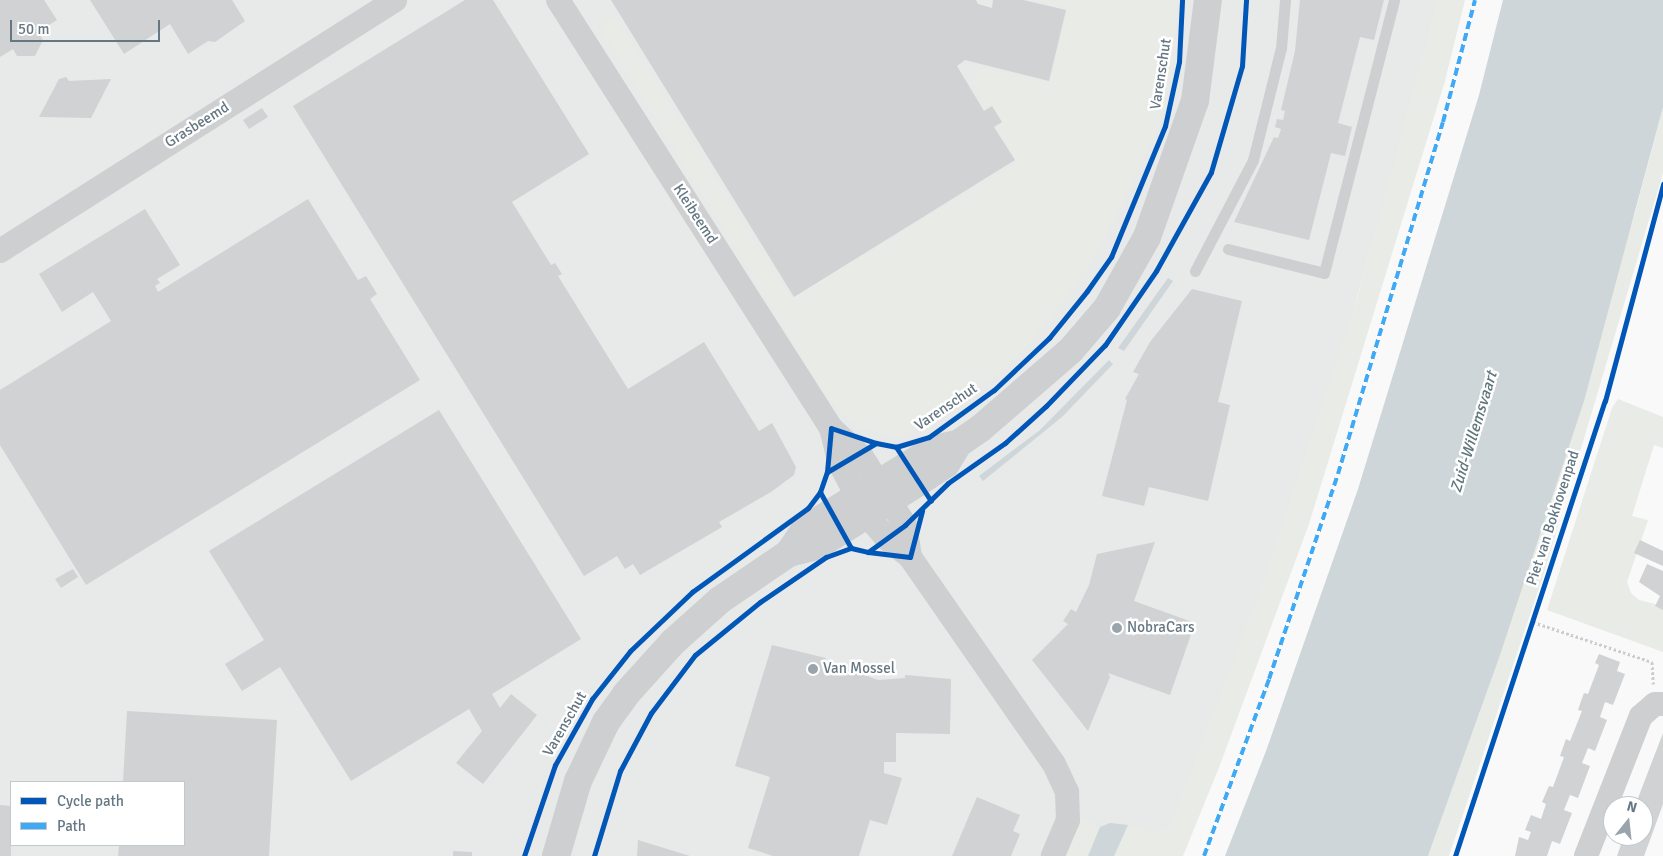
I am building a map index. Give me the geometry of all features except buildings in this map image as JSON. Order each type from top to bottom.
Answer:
[{"type":"street","name":"Grasbeemd","points":[[0,251],[395,0]]},
{"type":"street","name":"Kleibeemd","points":[[558,0],[831,428],[859,452],[873,499]]},
{"type":"street","points":[[556,856],[578,780],[593,746],[626,694],[695,620],[789,553],[816,546],[873,499],[946,464],[958,444],[982,428],[1071,350],[1107,308],[1138,253],[1160,203],[1195,101],[1207,1]]},
{"type":"street","points":[[873,499],[886,538],[910,557],[1054,764],[1067,792],[1068,820],[1053,856]]},
{"type":"street","points":[[1586,856],[1641,716],[1659,704]]},
{"type":"lane","points":[[1195,271],[1253,160],[1281,48],[1285,0]]},
{"type":"lane","points":[[1228,249],[1324,272],[1394,0]]},
{"type":"path","points":[[1530,631],[1536,612]]},
{"type":"path","points":[[1533,622],[1652,662],[1659,704]]},
{"type":"shaded area","points":[[0,0],[1442,0],[1282,559],[1164,856],[0,856]]},
{"type":"shaded area","points":[[1028,0],[1179,0],[1171,73],[1161,125],[1101,247],[1068,296],[1029,343],[1000,373],[904,435],[889,436],[858,427],[831,404],[600,28],[615,17],[791,298],[1017,163],[973,83],[977,66],[1050,83],[1067,9]]},
{"type":"shaded area","points":[[1437,0],[1465,0],[1445,81],[1309,524],[1220,765],[1183,856],[1114,856],[1128,825],[1157,833],[1170,826],[1254,607],[1358,295]]},
{"type":"shaded area","points":[[1663,107],[1663,173],[1544,573],[1449,856],[1428,856],[1498,661],[1635,213]]},
{"type":"shaded area","points":[[1618,399],[1663,417],[1663,448],[1654,445],[1632,516],[1648,520],[1627,582],[1631,593],[1639,600],[1663,606],[1663,652],[1547,610],[1612,408]]},
{"type":"shaded area","points":[[1079,818],[1100,827],[1088,856],[1064,856]]},
{"type":"water","name":"Zuid-Willemsvaart","points":[[1503,0],[1663,0],[1663,107],[1584,401],[1498,661],[1428,856],[1225,856],[1266,751],[1358,489],[1479,95]]},
{"type":"water","points":[[1168,278],[1173,281],[1124,351],[1118,348]]},
{"type":"water","points":[[1109,360],[1113,364],[1062,417],[983,481],[979,476],[1040,430]]},
{"type":"water","points":[[1110,823],[1128,825],[1114,856],[1088,856],[1100,827]]},
{"type":"marked path","points":[[1204,856],[1269,679],[1338,474],[1443,122],[1475,0]]},
{"type":"cycle path","name":"Varenschut","points":[[524,856],[555,765],[592,699],[630,651],[692,592],[808,508],[820,492],[827,472],[876,443],[896,447],[929,437],[994,390],[1049,338],[1087,291],[1111,257],[1165,126],[1179,62],[1182,0]]},
{"type":"cycle path","points":[[594,856],[620,771],[651,713],[695,655],[760,602],[826,557],[851,548],[868,552],[905,525],[948,483],[1005,443],[1046,406],[1105,345],[1156,271],[1211,172],[1242,66],[1246,0]]},
{"type":"cycle path","name":"Piet van Bokhovenpad","points":[[1455,856],[1605,401],[1663,184]]},
{"type":"cycle path","points":[[827,472],[831,428],[876,443]]},
{"type":"cycle path","points":[[896,447],[931,501]]},
{"type":"cycle path","points":[[820,492],[851,548]]},
{"type":"cycle path","points":[[868,552],[910,557],[922,511]]},
{"type":"place","name":"NobraCars","points":[[1117,628]]},
{"type":"place","name":"Van Mossel","points":[[813,669]]}]
